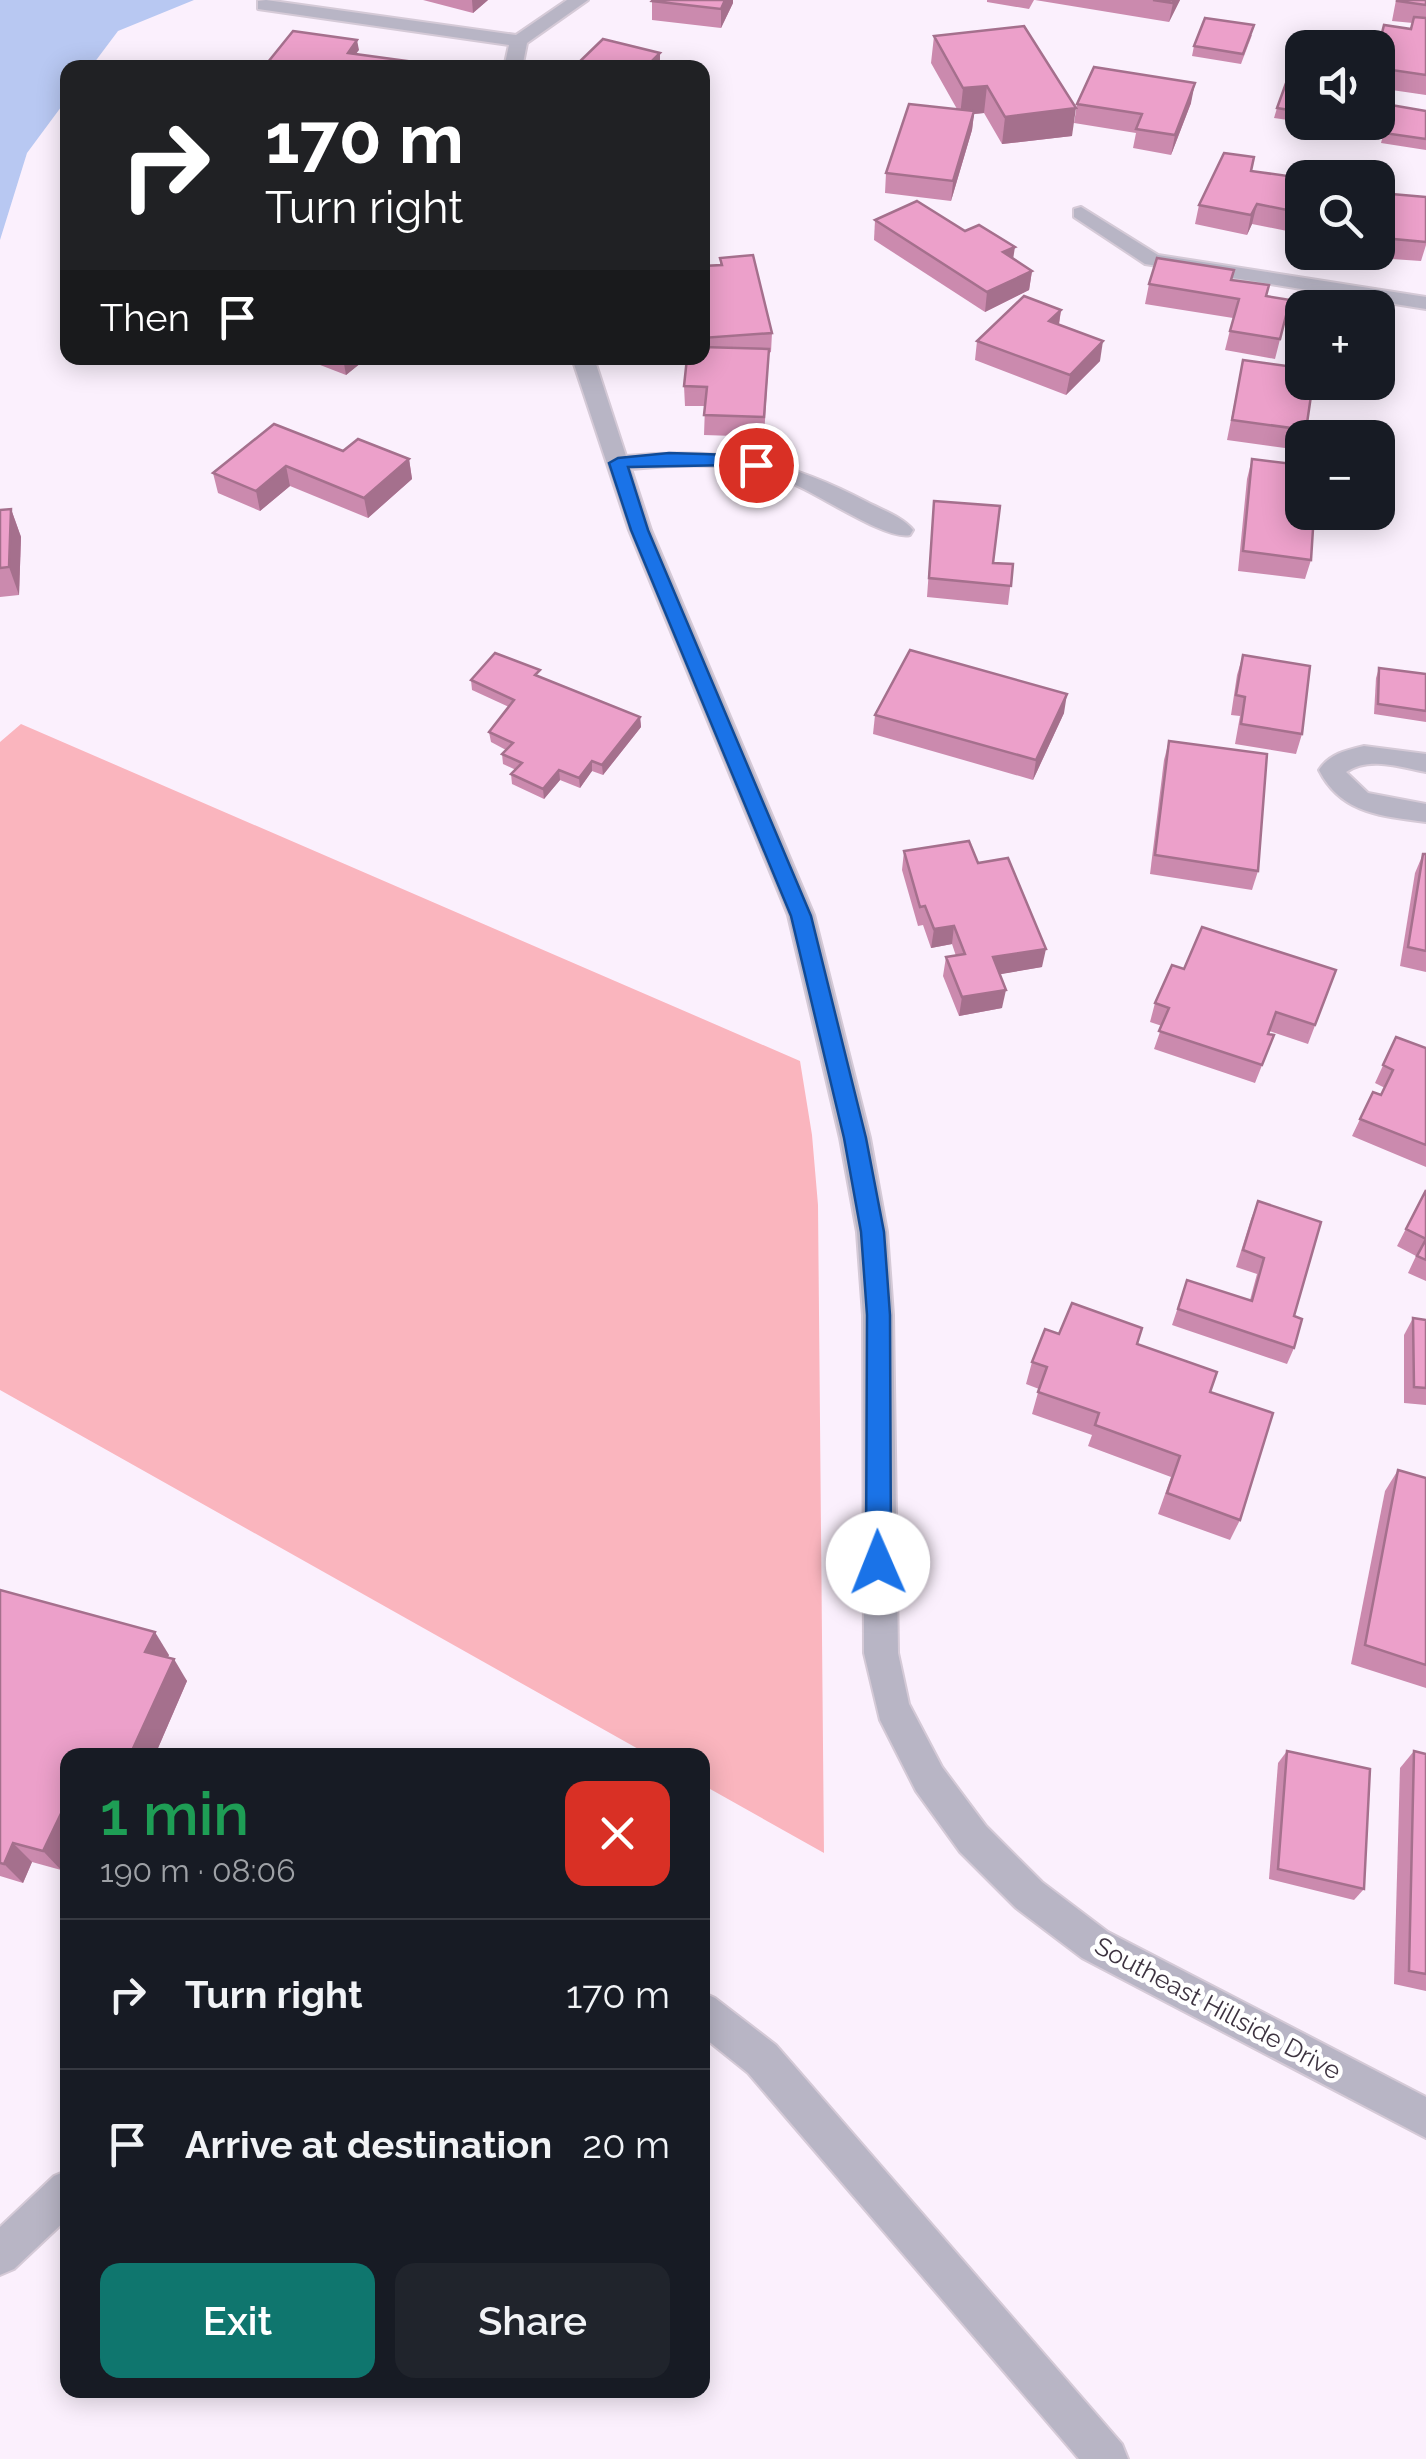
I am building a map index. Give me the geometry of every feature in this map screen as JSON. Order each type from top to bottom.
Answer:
[{"type":"street","points":[[515,60],[519,42],[580,0]]},
{"type":"street","points":[[264,6],[519,42]]},
{"type":"street","points":[[1081,213],[1152,260],[1426,304]]},
{"type":"street","name":"Southeast Hillside Drive","points":[[585,365],[640,530],[801,916],[855,1138],[872,1232],[878,1315],[880,1653],[892,1708],[928,1779],[973,1839],[1029,1894],[1095,1945],[1426,2118]]},
{"type":"street","points":[[618,463],[734,460],[780,470],[902,530]]},
{"type":"street","points":[[1426,763],[1366,754],[1344,758],[1332,770],[1337,783],[1353,797],[1426,813]]},
{"type":"street","points":[[710,2017],[762,2059],[1107,2459]]},
{"type":"street","points":[[0,2255],[60,2198]]},
{"type":"shaded area","points":[[21,724],[800,1061],[818,1205],[824,1853],[710,1789],[710,1748],[637,1748],[0,1390],[0,742]]},
{"type":"water","points":[[0,0],[194,0],[118,31],[96,60],[60,60],[60,108],[27,153],[0,240]]},
{"type":"building","points":[[653,0],[725,0],[721,9]]},
{"type":"building","points":[[1426,0],[1426,5],[1397,1]]},
{"type":"building","points":[[1414,17],[1426,18],[1426,75],[1395,70],[1395,30],[1383,30],[1384,25],[1411,29]]},
{"type":"building","points":[[1205,18],[1254,25],[1243,54],[1194,46]]},
{"type":"building","points":[[1024,26],[1076,108],[1005,117],[987,86],[963,88],[934,36]]},
{"type":"building","points":[[293,31],[357,40],[348,53],[400,60],[270,60]]},
{"type":"building","points":[[603,39],[660,53],[653,60],[581,60]]},
{"type":"building","points":[[1094,67],[1195,83],[1175,135],[1136,129],[1142,114],[1077,104]]},
{"type":"building","points":[[1285,86],[1285,109],[1277,108]]},
{"type":"building","points":[[909,104],[974,111],[953,181],[886,173]]},
{"type":"building","points":[[1395,106],[1426,111],[1426,139],[1395,135]]},
{"type":"building","points":[[1224,153],[1254,157],[1251,171],[1285,176],[1285,210],[1257,204],[1251,215],[1199,205]]},
{"type":"building","points":[[1395,194],[1426,197],[1426,242],[1395,239]]},
{"type":"building","points":[[917,201],[965,231],[979,225],[1015,247],[1003,252],[1032,271],[987,292],[875,220]]},
{"type":"building","points":[[753,255],[772,333],[710,337],[710,266],[722,265],[720,258]]},
{"type":"building","points":[[1157,258],[1234,270],[1231,280],[1269,285],[1266,296],[1285,299],[1280,339],[1230,331],[1239,299],[1149,284]]},
{"type":"building","points":[[1024,296],[1061,310],[1049,321],[1103,341],[1070,375],[977,341]]},
{"type":"building","points":[[710,347],[769,349],[764,417],[704,415],[707,387],[684,386],[686,365],[710,365]]},
{"type":"building","points":[[1243,360],[1285,366],[1285,400],[1310,400],[1307,420],[1285,420],[1285,427],[1232,420]]},
{"type":"building","points":[[274,424],[343,451],[358,439],[409,459],[364,498],[286,466],[256,491],[213,473]]},
{"type":"building","points":[[1252,459],[1285,463],[1285,530],[1313,530],[1311,560],[1243,551]]},
{"type":"building","points":[[934,501],[1000,506],[993,563],[1013,564],[1011,586],[929,578]]},
{"type":"building","points":[[11,509],[9,567],[0,568],[0,510]]},
{"type":"building","points":[[910,650],[1067,694],[1036,760],[875,715]]},
{"type":"building","points":[[495,653],[540,670],[535,675],[640,717],[602,765],[592,761],[579,778],[559,770],[543,789],[511,774],[522,763],[502,754],[513,743],[489,732],[514,700],[471,680]]},
{"type":"building","points":[[1243,655],[1310,666],[1302,734],[1241,724],[1245,697],[1236,695]]},
{"type":"building","points":[[1379,668],[1426,674],[1426,711],[1378,704]]},
{"type":"building","points":[[1169,741],[1267,754],[1258,871],[1155,855]]},
{"type":"building","points":[[969,841],[978,863],[1008,858],[1046,949],[993,957],[1006,990],[962,997],[946,957],[965,954],[954,926],[934,929],[925,906],[920,907],[904,851]]},
{"type":"building","points":[[1426,854],[1426,951],[1408,947]]},
{"type":"building","points":[[1202,927],[1336,970],[1315,1025],[1276,1012],[1268,1034],[1274,1035],[1262,1065],[1159,1031],[1169,1008],[1155,1003],[1172,965],[1184,969]]},
{"type":"building","points":[[1396,1037],[1426,1048],[1426,1145],[1360,1119],[1373,1092],[1381,1095],[1393,1070],[1383,1065]]},
{"type":"building","points":[[1426,1190],[1426,1239],[1406,1229]]},
{"type":"building","points":[[1258,1201],[1321,1222],[1294,1316],[1302,1319],[1294,1348],[1178,1309],[1187,1280],[1252,1301],[1264,1258],[1243,1250]]},
{"type":"building","points":[[1426,1239],[1426,1260],[1417,1256]]},
{"type":"building","points":[[1072,1303],[1142,1328],[1137,1344],[1217,1372],[1210,1392],[1273,1413],[1240,1520],[1167,1493],[1180,1456],[1095,1425],[1099,1413],[1038,1392],[1047,1367],[1032,1362],[1045,1329],[1059,1334]]},
{"type":"building","points":[[1413,1318],[1426,1320],[1426,1388],[1414,1387]]},
{"type":"building","points":[[1398,1470],[1426,1478],[1426,1665],[1365,1645]]},
{"type":"building","points":[[0,1590],[155,1632],[145,1652],[174,1659],[133,1748],[60,1748],[60,1816],[43,1851],[13,1843],[4,1864],[0,1863]]},
{"type":"building","points":[[1287,1751],[1370,1769],[1364,1889],[1278,1869]]},
{"type":"building","points":[[1414,1751],[1426,1754],[1426,1974],[1409,1971]]},
{"type":"route","points":[[756,465],[734,460],[669,458],[618,463],[640,530],[801,916],[855,1138],[872,1232],[878,1315],[878,1563]]}]
